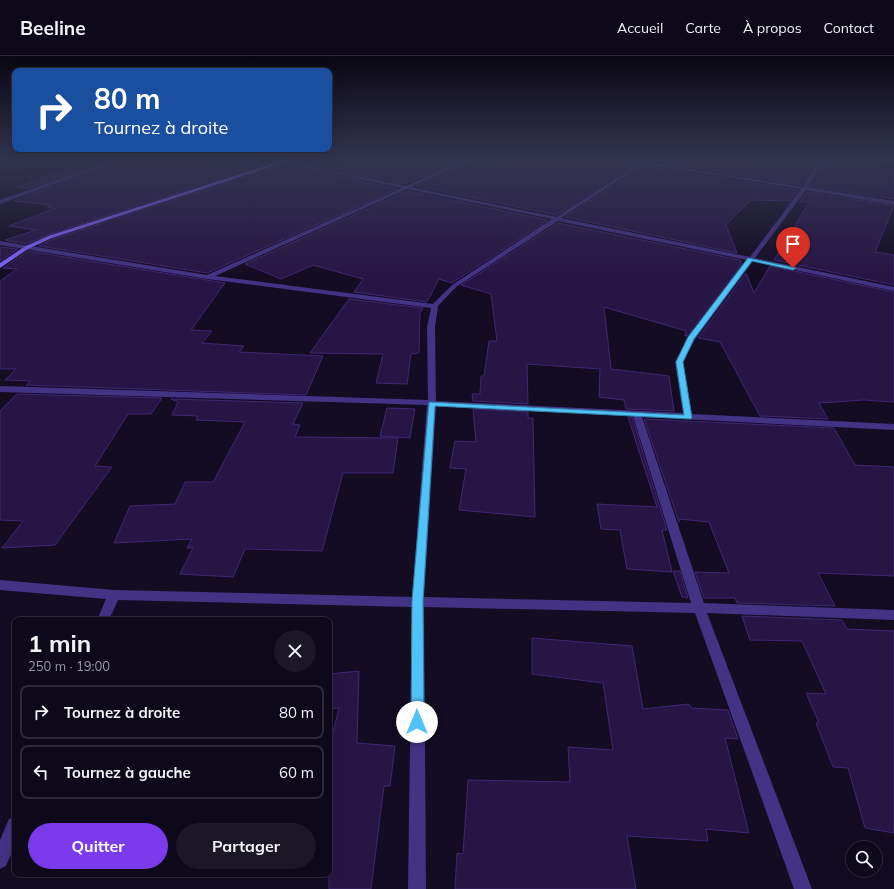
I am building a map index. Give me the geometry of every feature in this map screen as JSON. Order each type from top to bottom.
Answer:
[{"type":"street","points":[[0,202],[14,197]]},
{"type":"street","points":[[0,266],[26,248],[50,237],[177,197]]},
{"type":"street","points":[[207,277],[386,197]]},
{"type":"street","points":[[454,197],[894,289]]},
{"type":"street","points":[[417,889],[418,601],[432,404],[431,327],[435,306],[454,286],[592,197]]},
{"type":"street","points":[[688,418],[679,362],[691,339],[798,197]]},
{"type":"street","points":[[855,197],[894,203]]},
{"type":"street","points":[[0,243],[207,277],[435,306]]},
{"type":"street","points":[[0,390],[432,404],[637,414],[688,418],[894,427]]},
{"type":"street","points":[[637,414],[699,608],[803,889]]},
{"type":"street","points":[[0,585],[114,595],[699,608],[894,615]]},
{"type":"street","points":[[104,617],[114,595]]},
{"type":"street","points":[[0,860],[12,832]]},
{"type":"building","points":[[25,197],[165,197],[48,235],[27,244],[5,240],[36,230],[9,226],[55,208],[47,207],[51,205],[14,201]]},
{"type":"building","points":[[182,197],[379,197],[207,273],[39,246],[53,239]]},
{"type":"building","points":[[394,197],[436,197],[548,220],[452,283],[439,279],[427,302],[354,292],[363,279],[313,265],[281,279],[245,264]]},
{"type":"building","points":[[468,197],[584,197],[556,215]]},
{"type":"building","points":[[596,197],[793,197],[790,201],[751,200],[726,225],[737,253],[565,217]]},
{"type":"building","points":[[803,197],[837,197],[894,206],[875,252],[894,255],[894,285],[774,260],[809,202],[799,202]]},
{"type":"building","points":[[880,197],[894,197],[894,199]]},
{"type":"building","points":[[558,223],[740,260],[742,264],[687,336],[685,336],[686,331],[604,307],[611,369],[669,376],[674,411],[626,409],[624,400],[599,397],[600,369],[527,364],[528,404],[473,401],[472,394],[480,394],[481,376],[484,376],[489,341],[497,341],[491,294],[461,285]]},
{"type":"building","points":[[0,247],[18,249],[0,261]]},
{"type":"building","points":[[28,251],[225,283],[191,330],[212,331],[202,343],[244,346],[239,352],[323,356],[306,395],[26,385],[31,381],[5,380],[16,369],[0,369],[0,281],[17,269],[3,268]]},
{"type":"building","points":[[770,266],[894,292],[894,402],[864,400],[819,403],[828,419],[760,416],[720,342],[698,338],[746,273],[754,293]]},
{"type":"building","points":[[349,299],[423,308],[420,313],[419,353],[411,354],[407,384],[376,383],[383,354],[310,353]]},
{"type":"building","points":[[17,394],[162,398],[151,414],[128,414],[95,466],[112,467],[55,545],[2,548],[23,521],[0,520],[0,411]]},
{"type":"building","points":[[171,399],[303,403],[293,424],[300,425],[295,437],[398,438],[393,473],[343,473],[322,551],[245,549],[233,577],[180,574],[193,548],[187,548],[192,539],[114,543],[130,506],[175,504],[185,482],[213,482],[245,422],[196,420],[198,416],[172,415],[178,402]]},
{"type":"building","points":[[387,408],[415,409],[410,438],[380,436]]},
{"type":"building","points":[[473,409],[528,412],[528,418],[533,418],[535,517],[459,510],[466,469],[450,468],[455,441],[476,442]]},
{"type":"building","points":[[628,417],[632,417],[667,530],[662,530],[672,572],[627,569],[620,530],[601,529],[597,504],[657,507]]},
{"type":"building","points":[[644,419],[834,428],[855,465],[894,467],[894,576],[818,573],[835,606],[737,603],[735,598],[704,598],[695,572],[729,573],[709,522],[679,519],[679,522]]},
{"type":"building","points":[[673,571],[680,571],[688,598],[682,597]]},
{"type":"building","points":[[742,616],[842,620],[847,629],[894,631],[894,833],[865,828],[848,768],[833,767],[816,723],[819,723],[806,693],[826,694],[802,641],[750,640]]},
{"type":"building","points":[[532,638],[632,646],[643,709],[689,704],[691,708],[728,710],[738,739],[725,738],[749,833],[706,829],[708,841],[627,836],[636,889],[455,889],[457,853],[463,854],[468,780],[570,782],[568,747],[613,750],[603,683],[532,674]]},
{"type":"building","points":[[359,671],[357,743],[395,746],[390,786],[384,786],[371,889],[329,889],[329,877],[332,877],[332,737],[339,708],[332,709],[332,674]]},
{"type":"route","points":[[417,722],[418,601],[432,404],[651,414],[688,418],[679,362],[691,339],[750,259],[793,268]]}]
